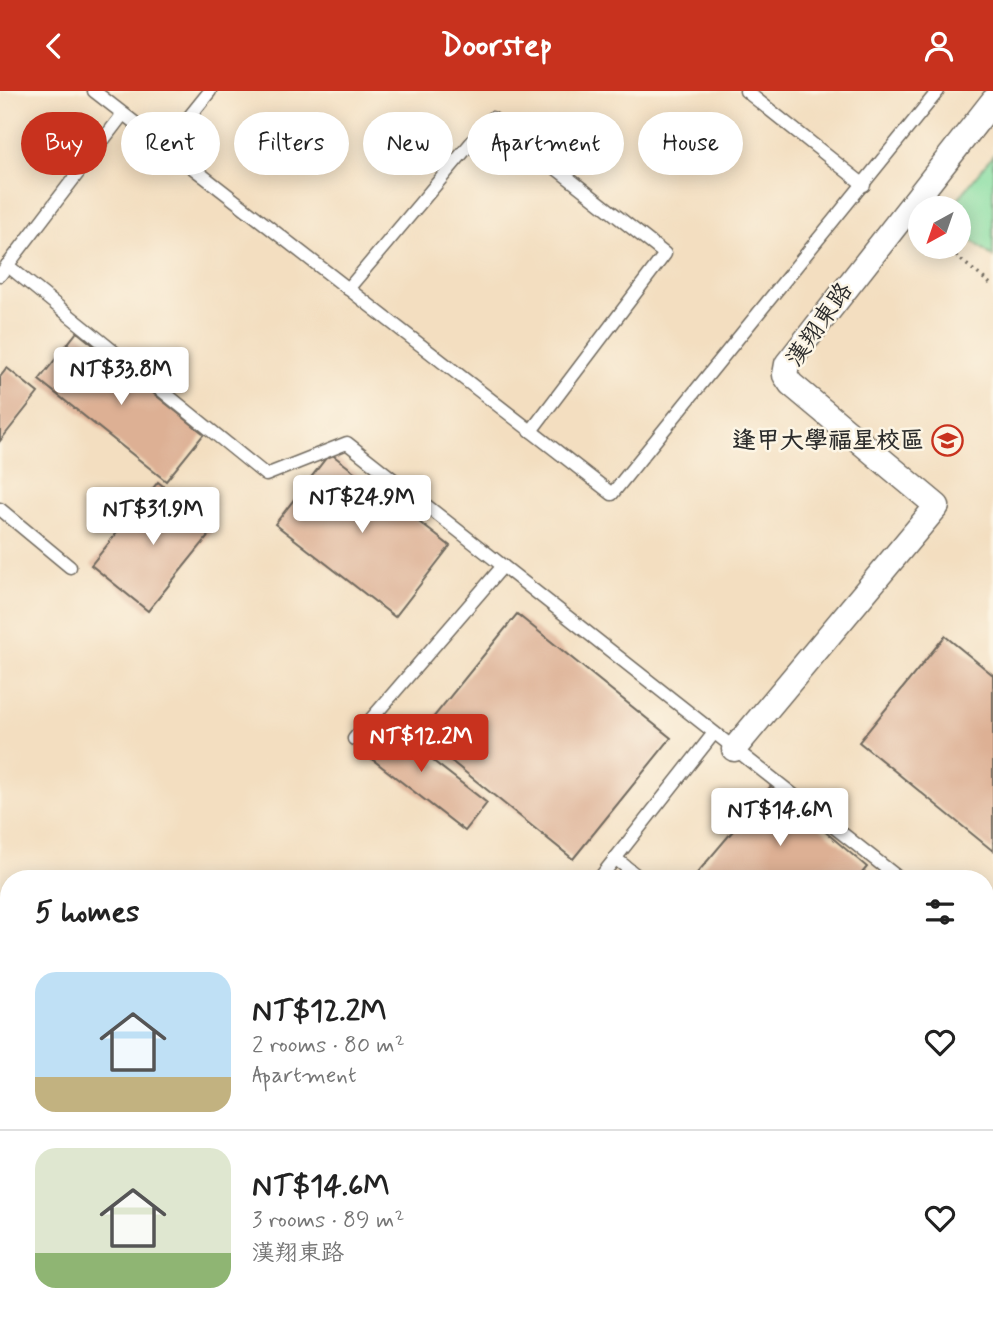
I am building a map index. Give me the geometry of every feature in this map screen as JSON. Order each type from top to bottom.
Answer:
[{"type":"street","name":"漢翔東路","points":[[734,749],[937,506],[792,384],[785,375],[787,363],[993,101]]},
{"type":"lane","points":[[94,91],[121,113]]},
{"type":"lane","points":[[193,112],[210,91]]},
{"type":"lane","points":[[746,91],[864,185]]},
{"type":"lane","points":[[201,175],[612,493],[938,91]]},
{"type":"lane","points":[[121,115],[4,270],[266,475],[347,443],[889,870]]},
{"type":"lane","points":[[348,289],[492,118],[665,254],[531,431]]},
{"type":"lane","points":[[0,509],[70,566]]},
{"type":"lane","points":[[354,739],[503,566]]},
{"type":"lane","points":[[606,870],[714,733]]},
{"type":"lane","points":[[615,859],[629,870]]},
{"type":"path","points":[[960,259],[993,286]]},
{"type":"green space","points":[[993,155],[993,257],[971,240],[971,196],[961,196]]},
{"type":"building","points":[[77,332],[204,434],[166,481],[39,380]]},
{"type":"building","points":[[7,368],[38,393],[0,441],[0,377]]},
{"type":"building","points":[[330,453],[450,546],[395,617],[275,524]]},
{"type":"building","points":[[158,482],[215,528],[148,611],[91,565]]},
{"type":"building","points":[[517,614],[671,738],[573,859],[419,735]]},
{"type":"building","points":[[945,636],[993,675],[993,851],[859,742]]},
{"type":"building","points":[[377,717],[487,803],[465,831],[355,746]]},
{"type":"building","points":[[771,786],[867,867],[864,870],[700,870]]},
{"type":"place","name":"逢甲大學福星校區","points":[[947,441]]}]
